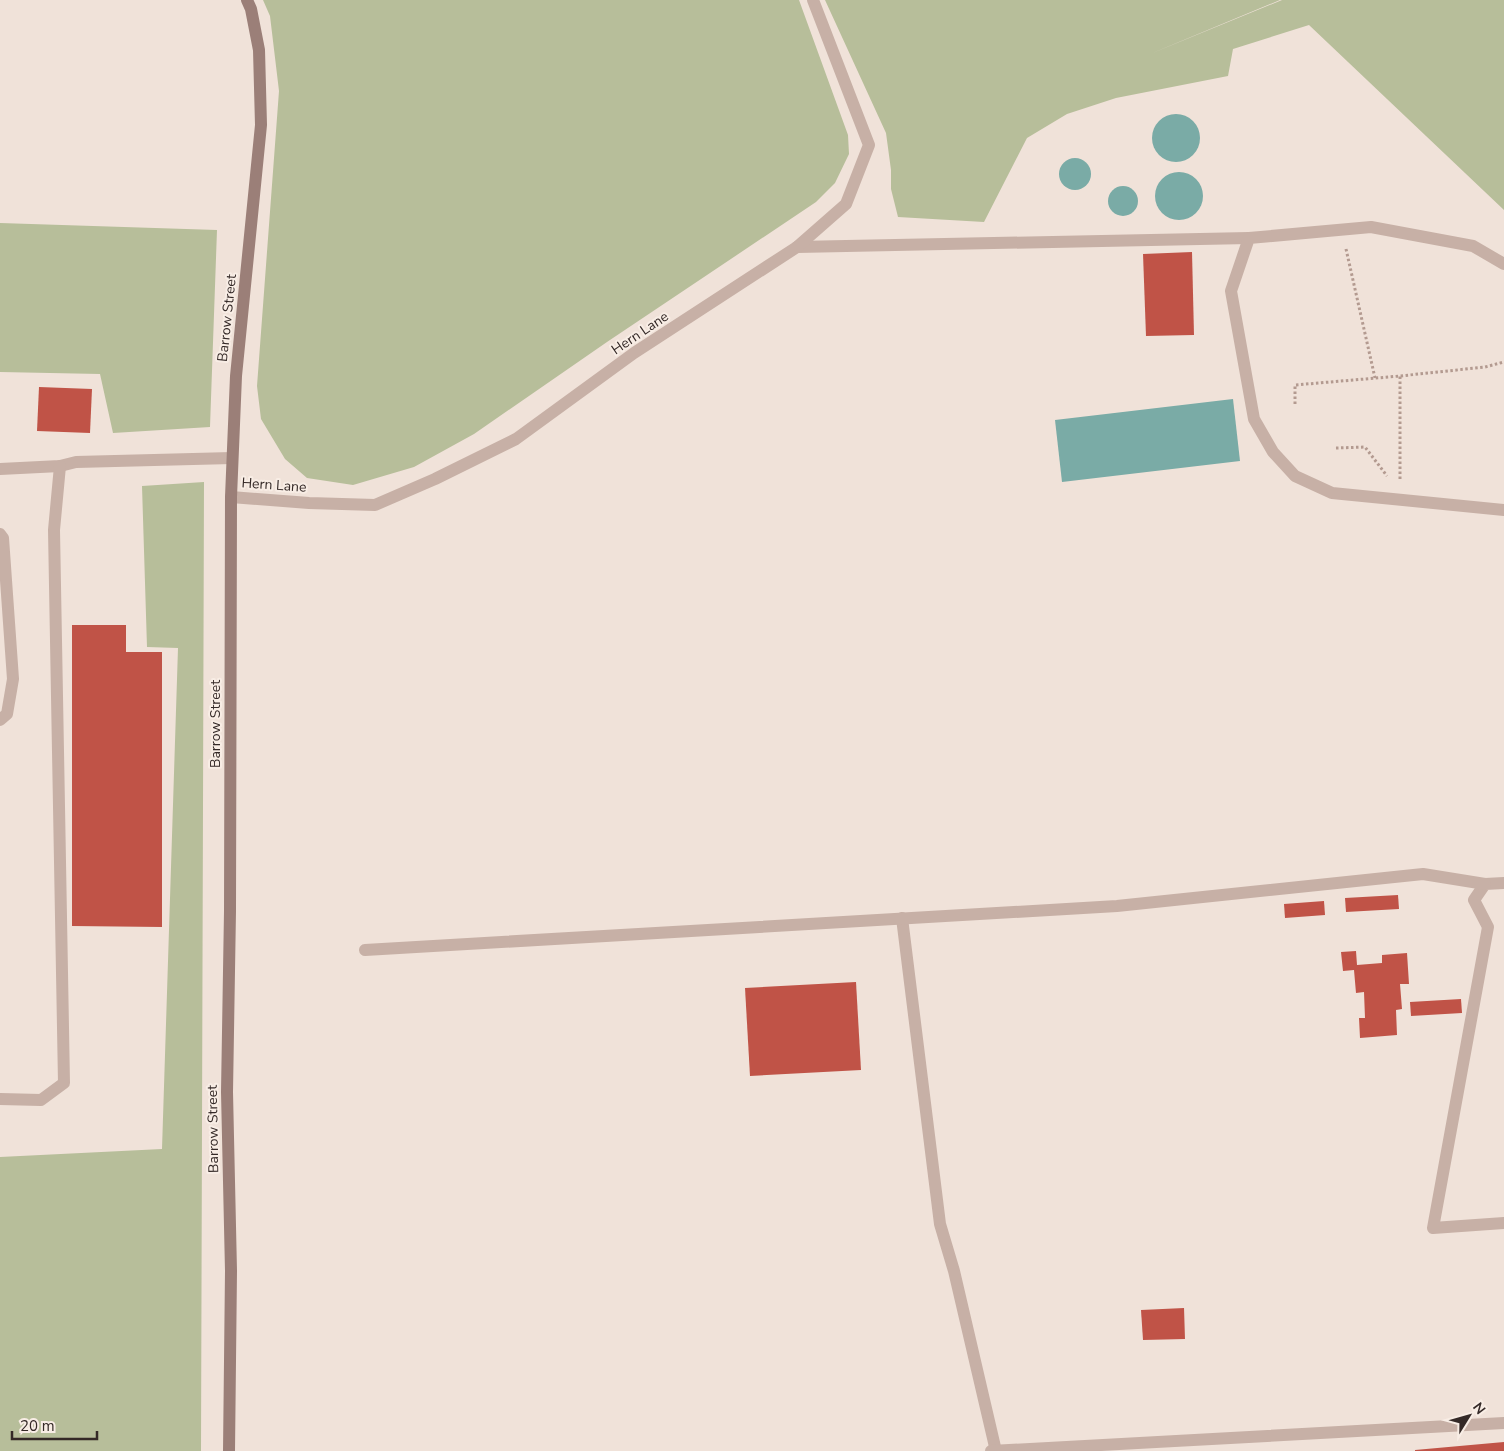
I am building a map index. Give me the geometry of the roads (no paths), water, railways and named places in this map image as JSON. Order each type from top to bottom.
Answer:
[{"type":"main road","name":"Barrow Street","points":[[229,1451],[230,1271],[227,1092],[230,911],[231,497],[236,376],[261,126],[259,50],[251,9],[247,0]]},
{"type":"street","name":"Hern Lane","points":[[231,497],[309,503],[375,505],[436,480],[516,439],[634,353],[797,247],[846,204],[869,145],[813,0]]},
{"type":"street","points":[[797,247],[1249,238],[1372,227],[1472,246],[1504,264]]},
{"type":"street","points":[[1249,238],[1231,291],[1254,419],[1273,452],[1295,476],[1332,493],[1504,510]]},
{"type":"street","points":[[1,473],[60,466],[76,462],[232,458]]},
{"type":"street","points":[[0,1099],[41,1100],[64,1083],[54,530],[60,466]]},
{"type":"street","points":[[0,534],[3,538],[13,679],[7,714],[0,720]]},
{"type":"street","points":[[365,950],[1118,906],[1423,874],[1485,884],[1504,883]]},
{"type":"street","points":[[1485,884],[1474,900],[1488,927],[1434,1228],[1504,1223]]},
{"type":"street","points":[[902,918],[940,1224],[954,1271],[996,1451]]},
{"type":"street","points":[[991,1451],[1177,1446],[1504,1423]]},
{"type":"water","points":[[1176,114],[1185,116],[1193,121],[1198,129],[1200,138],[1198,147],[1193,155],[1185,160],[1176,162],[1167,160],[1159,155],[1154,147],[1152,138],[1154,129],[1159,121],[1167,116]]},
{"type":"water","points":[[1075,158],[1081,159],[1086,163],[1090,168],[1090,180],[1086,185],[1081,189],[1075,190],[1069,189],[1064,185],[1060,180],[1059,174],[1060,168],[1064,163],[1069,159]]},
{"type":"water","points":[[1179,172],[1188,174],[1196,179],[1201,187],[1203,196],[1201,205],[1196,213],[1188,218],[1179,220],[1170,218],[1162,213],[1157,205],[1155,196],[1157,187],[1162,179],[1170,174]]},
{"type":"water","points":[[1123,186],[1134,190],[1138,201],[1134,212],[1123,216],[1112,212],[1108,201],[1112,190]]},
{"type":"water","points":[[1233,399],[1240,461],[1062,482],[1055,420]]}]
